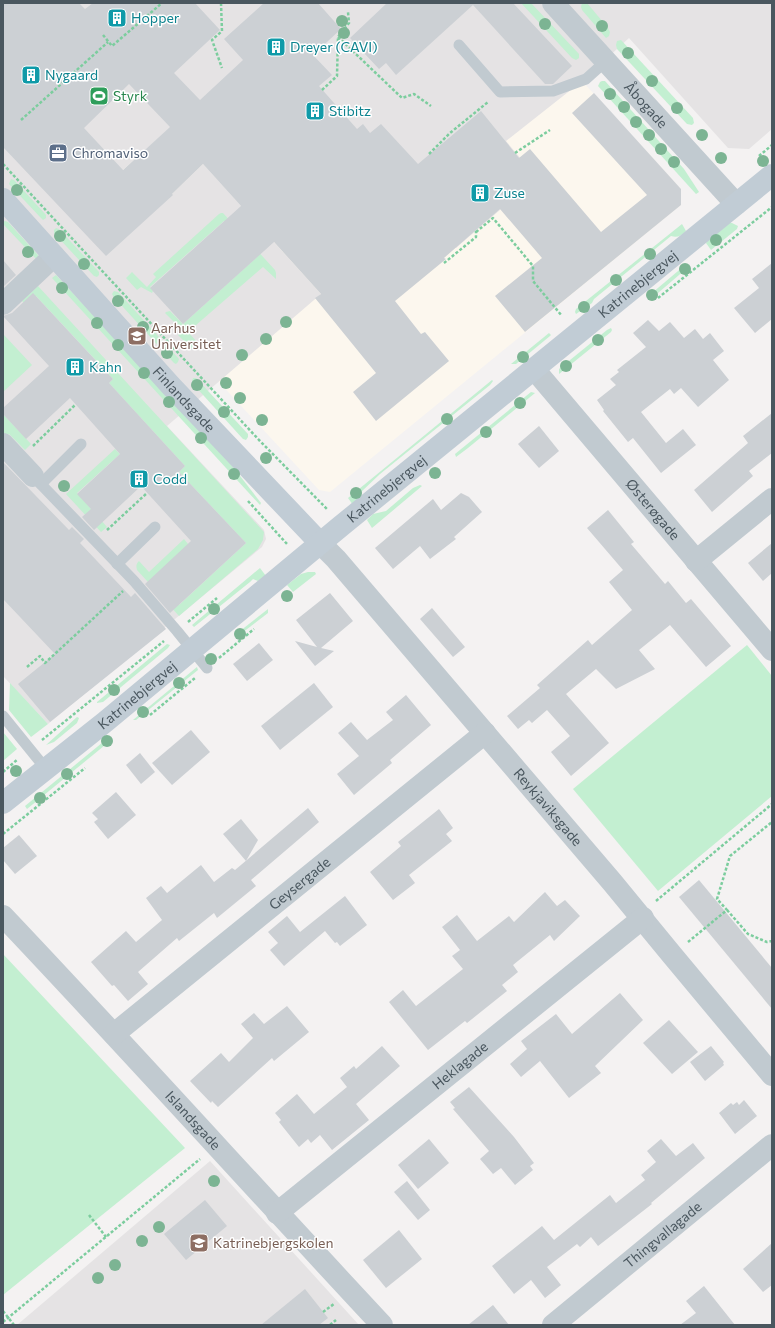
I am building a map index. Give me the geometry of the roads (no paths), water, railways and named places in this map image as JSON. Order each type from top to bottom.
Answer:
[{"type":"street","name":"Åbogade","points":[[556,4],[736,204]]},
{"type":"street","name":"Katrinebjergvej","points":[[3,803],[105,722],[320,543],[772,175]]},
{"type":"street","name":"Finlandsgade","points":[[3,199],[171,386],[320,543]]},
{"type":"street","points":[[3,304],[54,256]]},
{"type":"street","name":"Østerøgade","points":[[534,369],[772,650]]},
{"type":"street","points":[[3,444],[37,480]]},
{"type":"street","points":[[696,560],[772,498]]},
{"type":"street","name":"Reykjaviksgade","points":[[320,543],[336,559],[641,916],[772,1074]]},
{"type":"street","name":"Geysergade","points":[[114,1034],[485,733]]},
{"type":"street","name":"Islandsgade","points":[[3,916],[114,1034],[277,1213],[382,1325]]},
{"type":"street","name":"Heklagade","points":[[277,1213],[641,916]]},
{"type":"street","name":"Thingvallagade","points":[[553,1325],[772,1145]]},
{"type":"lane","points":[[459,45],[500,92],[553,91],[586,79],[606,61]]},
{"type":"lane","points":[[81,444],[37,480],[134,581],[207,668]]},
{"type":"lane","points":[[117,564],[155,527]]},
{"type":"lane","points":[[3,716],[46,769]]},
{"type":"place","name":"Hopper","points":[[117,18]]},
{"type":"place","name":"Dreyer (CAVI)","points":[[276,47]]},
{"type":"place","name":"Nygaard","points":[[31,75]]},
{"type":"place","name":"Styrk","points":[[99,96]]},
{"type":"place","name":"Stibitz","points":[[315,111]]},
{"type":"place","name":"Chromaviso","points":[[58,153]]},
{"type":"place","name":"Zuse","points":[[480,193]]},
{"type":"place","name":"Aarhus Universitet","points":[[137,336]]},
{"type":"place","name":"Kahn","points":[[75,367]]},
{"type":"place","name":"Codd","points":[[139,479]]},
{"type":"place","name":"Katrinebjergskolen","points":[[199,1243]]}]
